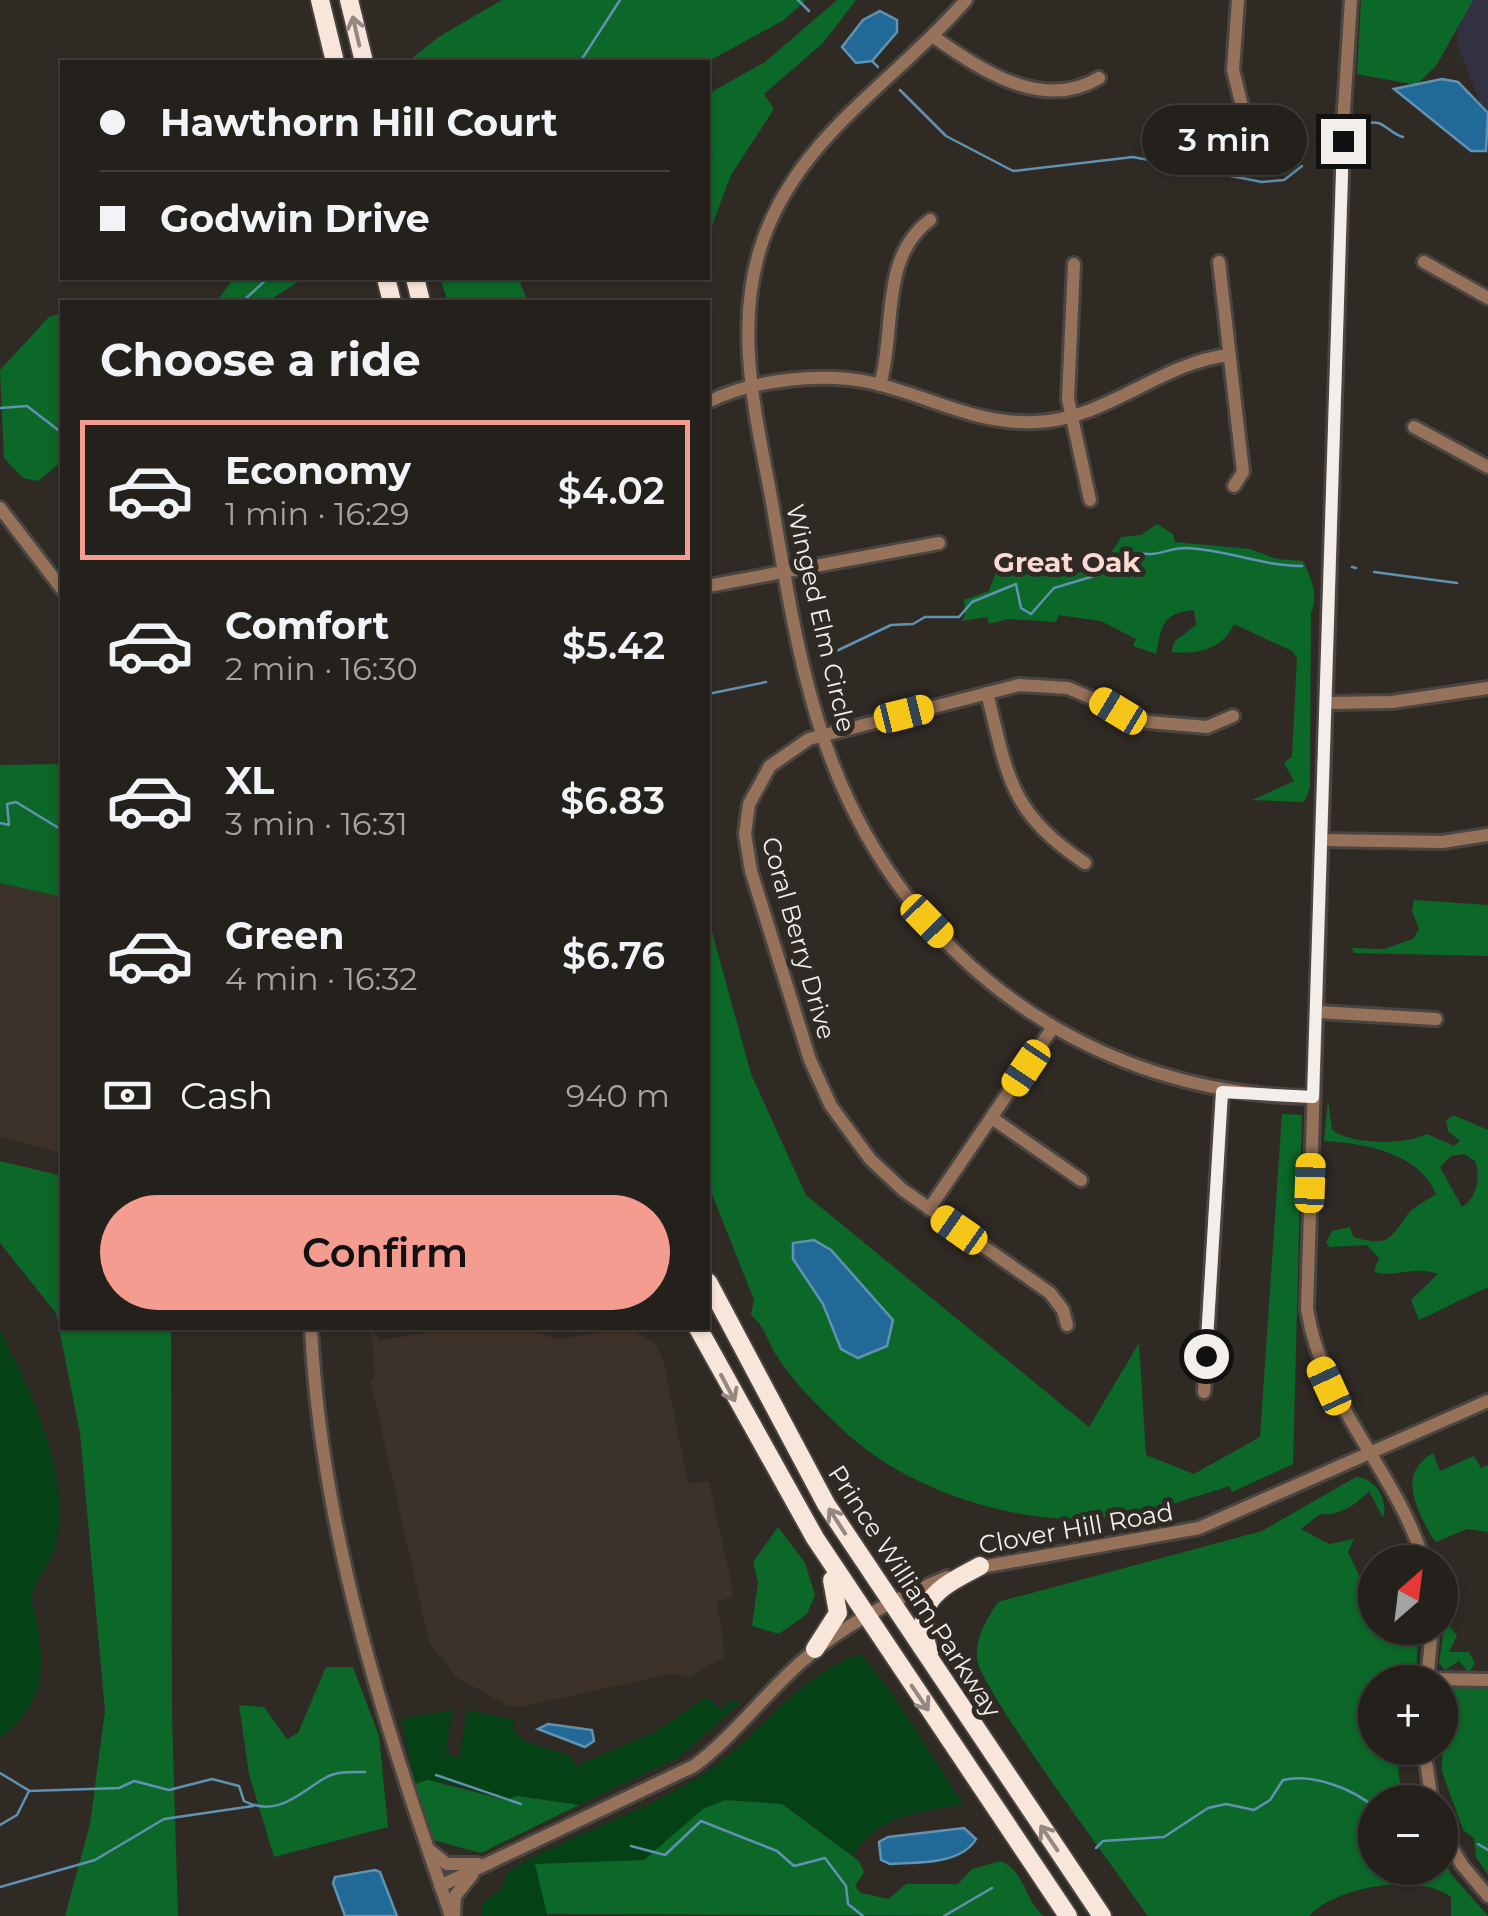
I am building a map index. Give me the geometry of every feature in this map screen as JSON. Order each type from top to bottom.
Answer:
[{"type":"highway","points":[[320,0],[335,60]]},
{"type":"highway","points":[[349,0],[364,60]]},
{"type":"highway","name":"Prince William Parkway","points":[[710,1286],[791,1443],[890,1603],[1102,1916]]},
{"type":"highway","points":[[699,1330],[815,1538],[1068,1916]]},
{"type":"highway","points":[[815,1538],[840,1606],[815,1649]]},
{"type":"highway","points":[[936,1672],[922,1628],[926,1606],[942,1588],[980,1566]]},
{"type":"street","name":"Winged Elm Circle","points":[[966,0],[934,36],[827,132],[787,187],[763,240],[750,291],[752,388],[784,573],[823,735],[854,812],[907,896],[980,972],[1052,1027],[1131,1066],[1222,1092],[1313,1097]]},
{"type":"street","points":[[1238,0],[1233,70],[1242,106]]},
{"type":"street","points":[[1352,0],[1344,109],[1306,1308],[1320,1368],[1418,1545]]},
{"type":"street","points":[[934,36],[993,75],[1033,88],[1074,89],[1099,78]]},
{"type":"street","points":[[880,385],[898,268],[908,244],[930,220]]},
{"type":"street","points":[[1219,262],[1242,472],[1234,486]]},
{"type":"street","points":[[1424,262],[1488,298]]},
{"type":"street","points":[[1074,264],[1067,375],[1071,419],[1090,500]]},
{"type":"street","points":[[710,401],[752,388],[824,378],[880,385],[975,417],[1016,422],[1071,419],[1110,405],[1188,364],[1229,355]]},
{"type":"street","points":[[1414,427],[1488,467]]},
{"type":"street","points":[[0,508],[60,586]]},
{"type":"street","points":[[710,586],[939,544]]},
{"type":"street","name":"Coral Berry Drive","points":[[1068,1325],[1050,1293],[929,1208],[870,1159],[831,1106],[810,1060],[752,871],[745,834],[754,790],[780,756],[823,735],[1018,685],[1052,684],[1088,694],[1148,722],[1207,727],[1234,716]]},
{"type":"street","points":[[1327,702],[1392,702],[1488,688]]},
{"type":"street","points":[[987,693],[1018,801],[1040,830],[1085,863]]},
{"type":"street","points":[[1323,840],[1442,842],[1488,835]]},
{"type":"street","points":[[1318,1012],[1436,1019]]},
{"type":"street","points":[[929,1208],[1052,1027]]},
{"type":"street","points":[[1204,1392],[1222,1092]]},
{"type":"street","points":[[992,1118],[1081,1180]]},
{"type":"street","points":[[311,1330],[324,1466],[342,1570],[390,1745],[452,1916]]},
{"type":"street","name":"Clover Hill Road","points":[[440,1886],[694,1766],[729,1738],[815,1649],[890,1603],[980,1566],[1199,1528],[1488,1401]]},
{"type":"street","points":[[1458,1680],[1488,1680]]},
{"type":"street","points":[[428,1850],[448,1864],[491,1862]]},
{"type":"street","points":[[1458,1858],[1488,1896]]},
{"type":"street","points":[[452,1916],[455,1896],[476,1869]]},
{"type":"shaded area","points":[[1460,0],[1488,0],[1488,124],[1457,43]]},
{"type":"shaded area","points":[[0,883],[60,897],[60,1153],[0,1136]]},
{"type":"shaded area","points":[[371,1330],[380,1340],[441,1330],[529,1330],[559,1339],[631,1330],[652,1341],[663,1359],[688,1483],[709,1482],[734,1596],[717,1602],[725,1656],[691,1676],[670,1674],[520,1707],[507,1705],[456,1677],[429,1642],[371,1382],[375,1376]]},
{"type":"green space","points":[[502,0],[806,0],[784,20],[710,60],[410,60],[440,36]]},
{"type":"green space","points":[[837,0],[856,0],[823,43],[764,94],[774,109],[731,175],[710,231],[710,93],[765,62]]},
{"type":"green space","points":[[1361,0],[1473,0],[1436,66],[1416,85],[1357,74]]},
{"type":"green space","points":[[232,280],[301,280],[270,300],[218,300]]},
{"type":"green space","points":[[441,280],[519,280],[527,300],[447,300]]},
{"type":"green space","points":[[60,314],[60,463],[38,481],[23,478],[4,458],[0,370],[49,317]]},
{"type":"green space","points":[[1157,524],[1173,534],[1175,542],[1250,549],[1277,559],[1303,561],[1314,594],[1310,788],[1304,802],[1252,800],[1294,781],[1284,763],[1292,756],[1297,658],[1292,651],[1234,624],[1223,639],[1208,649],[1171,652],[1175,641],[1196,625],[1194,610],[1175,614],[1165,622],[1156,654],[1133,646],[1136,639],[1101,621],[1059,615],[1056,622],[1008,619],[989,624],[987,617],[961,621],[965,616],[964,600],[989,591],[996,572],[1004,567],[1038,575],[1071,575],[1099,563],[1121,537],[1141,535]]},
{"type":"green space","points":[[60,764],[60,897],[0,883],[0,765]]},
{"type":"green space","points":[[1414,900],[1488,905],[1488,956],[1354,953],[1352,948],[1384,949],[1413,939],[1419,929],[1412,911]]},
{"type":"green space","points":[[710,924],[751,1074],[806,1195],[1089,1427],[1139,1343],[1146,1455],[1194,1474],[1260,1437],[1282,1114],[1302,1115],[1293,1464],[1232,1492],[1229,1486],[1132,1514],[1092,1519],[1011,1512],[948,1494],[918,1481],[864,1448],[814,1402],[789,1373],[751,1315],[754,1300],[710,1189]]},
{"type":"green space","points":[[1328,1100],[1332,1130],[1365,1141],[1393,1142],[1427,1134],[1454,1146],[1460,1141],[1448,1131],[1446,1121],[1453,1115],[1488,1130],[1488,1287],[1419,1320],[1411,1300],[1438,1274],[1374,1272],[1379,1258],[1367,1245],[1330,1247],[1326,1243],[1332,1231],[1350,1227],[1353,1237],[1387,1239],[1411,1211],[1436,1194],[1417,1168],[1403,1159],[1355,1144],[1324,1141]],"holes":[[[1464,1154],[1475,1161],[1476,1187],[1462,1207],[1440,1167],[1451,1156]]]},
{"type":"green space","points":[[0,1161],[60,1176],[60,1330],[171,1330],[172,1718],[178,1916],[65,1916],[90,1824],[105,1711],[80,1433],[56,1313],[0,1243]]},
{"type":"green space","points":[[0,1330],[45,1433],[58,1489],[59,1517],[54,1551],[32,1600],[41,1658],[38,1687],[25,1713],[0,1738]]},
{"type":"green space","points":[[1433,1453],[1440,1471],[1474,1456],[1481,1468],[1488,1465],[1488,1532],[1467,1529],[1436,1542],[1430,1534],[1415,1501],[1413,1480],[1422,1461]]},
{"type":"green space","points":[[1356,1477],[1369,1481],[1384,1504],[1383,1518],[1369,1491],[1347,1509],[1320,1514],[1301,1529],[1329,1544],[1354,1539],[1348,1552],[1358,1573],[1358,1645],[1417,1645],[1417,1665],[1358,1665],[1358,1765],[1400,1765],[1401,1785],[1358,1785],[1358,1885],[1388,1885],[1338,1897],[1309,1916],[1148,1916],[1001,1705],[977,1659],[978,1643],[998,1602],[1262,1531]]},
{"type":"green space","points":[[778,1527],[805,1563],[815,1595],[807,1614],[779,1634],[752,1626],[758,1582],[753,1562]]},
{"type":"green space","points":[[1442,1645],[1452,1645],[1449,1652],[1469,1652],[1475,1663],[1469,1673],[1459,1661],[1453,1665],[1439,1663]]},
{"type":"green space","points":[[861,1654],[892,1693],[963,1804],[916,1813],[887,1824],[863,1842],[853,1856],[782,1804],[724,1800],[644,1860],[627,1862],[547,1914],[552,1916],[482,1916],[482,1904],[501,1889],[508,1871],[702,1775],[797,1692],[838,1664]]},
{"type":"green space","points":[[326,1667],[353,1667],[379,1736],[388,1827],[274,1857],[249,1774],[239,1705],[264,1707],[287,1739],[298,1733]]},
{"type":"green space","points":[[1488,1685],[1488,1875],[1476,1857],[1474,1838],[1463,1830],[1458,1816],[1458,1785],[1447,1785],[1442,1772],[1442,1765],[1458,1765],[1458,1688]]},
{"type":"green space","points":[[706,1697],[722,1709],[732,1700],[742,1701],[679,1757],[579,1805],[517,1796],[506,1800],[446,1782],[415,1784],[401,1719],[452,1710],[446,1753],[459,1758],[467,1710],[514,1720],[513,1730],[524,1741],[571,1756],[576,1766],[656,1731]]},
{"type":"green space","points":[[428,1780],[506,1800],[517,1796],[579,1805],[481,1853],[433,1840],[415,1784]]},
{"type":"green space","points":[[725,1800],[782,1804],[859,1861],[864,1872],[855,1886],[861,1893],[889,1899],[906,1884],[958,1884],[972,1869],[1001,1861],[1015,1872],[1044,1916],[547,1914],[535,1864],[644,1860],[703,1809]]},
{"type":"green space","points":[[1458,1882],[1488,1916],[1451,1916],[1451,1897],[1419,1885],[1458,1885]]},
{"type":"water","points":[[880,11],[897,20],[897,32],[872,61],[856,63],[842,47],[863,20]]},
{"type":"water","points":[[1442,79],[1458,82],[1488,113],[1486,151],[1471,151],[1394,89]]},
{"type":"water","points":[[814,1240],[831,1250],[893,1320],[887,1346],[858,1358],[841,1349],[823,1304],[793,1259],[793,1243]]},
{"type":"water","points":[[548,1724],[592,1730],[594,1741],[585,1747],[538,1729]]},
{"type":"water","points":[[964,1828],[976,1839],[960,1854],[925,1862],[890,1864],[881,1860],[879,1842],[888,1837]]},
{"type":"water","points":[[380,1872],[397,1916],[345,1916],[333,1883],[335,1877]]},
{"type":"waterway","points":[[581,60],[620,0]]},
{"type":"waterway","points":[[798,0],[809,11]]},
{"type":"waterway","points":[[872,61],[878,67]]},
{"type":"waterway","points":[[900,90],[946,136],[1013,171],[1133,157],[1262,182],[1284,180],[1302,166]]},
{"type":"waterway","points":[[1362,126],[1380,124],[1403,137]]},
{"type":"waterway","points":[[244,300],[266,280]]},
{"type":"waterway","points":[[0,408],[27,406],[60,431]]},
{"type":"waterway","points":[[828,655],[891,625],[913,624],[925,617],[959,617],[972,602],[1016,584],[1021,608],[1031,614],[1054,588],[1094,576],[1103,560],[1135,569],[1140,553],[1200,549],[1302,566]]},
{"type":"waterway","points":[[1352,567],[1356,568]]},
{"type":"waterway","points":[[1374,572],[1457,583]]},
{"type":"waterway","points":[[710,694],[766,682]]},
{"type":"waterway","points":[[0,823],[9,825],[7,804],[16,802],[60,829]]},
{"type":"waterway","points":[[0,1825],[17,1815],[29,1791],[119,1788],[134,1781],[169,1790],[212,1779],[239,1786],[244,1801],[267,1807],[288,1802],[330,1776],[365,1772]]},
{"type":"waterway","points":[[0,1773],[28,1790]]},
{"type":"waterway","points":[[436,1775],[521,1804]]},
{"type":"waterway","points":[[1096,1848],[1103,1841],[1164,1837],[1208,1808],[1226,1804],[1254,1810],[1270,1800],[1283,1780],[1332,1784],[1358,1796]]},
{"type":"waterway","points":[[0,1887],[95,1860],[164,1819],[253,1806]]},
{"type":"waterway","points":[[631,1846],[665,1855],[701,1821],[777,1851],[794,1866],[825,1858],[846,1886],[848,1904],[863,1916]]},
{"type":"waterway","points":[[1478,1844],[1488,1850]]},
{"type":"waterway","points":[[944,1916],[992,1888]]},
{"type":"district","name":"Great Oak","points":[[1067,562]]},
{"type":"route","points":[[1206,1356],[1222,1092],[1313,1097],[1343,141]]}]
